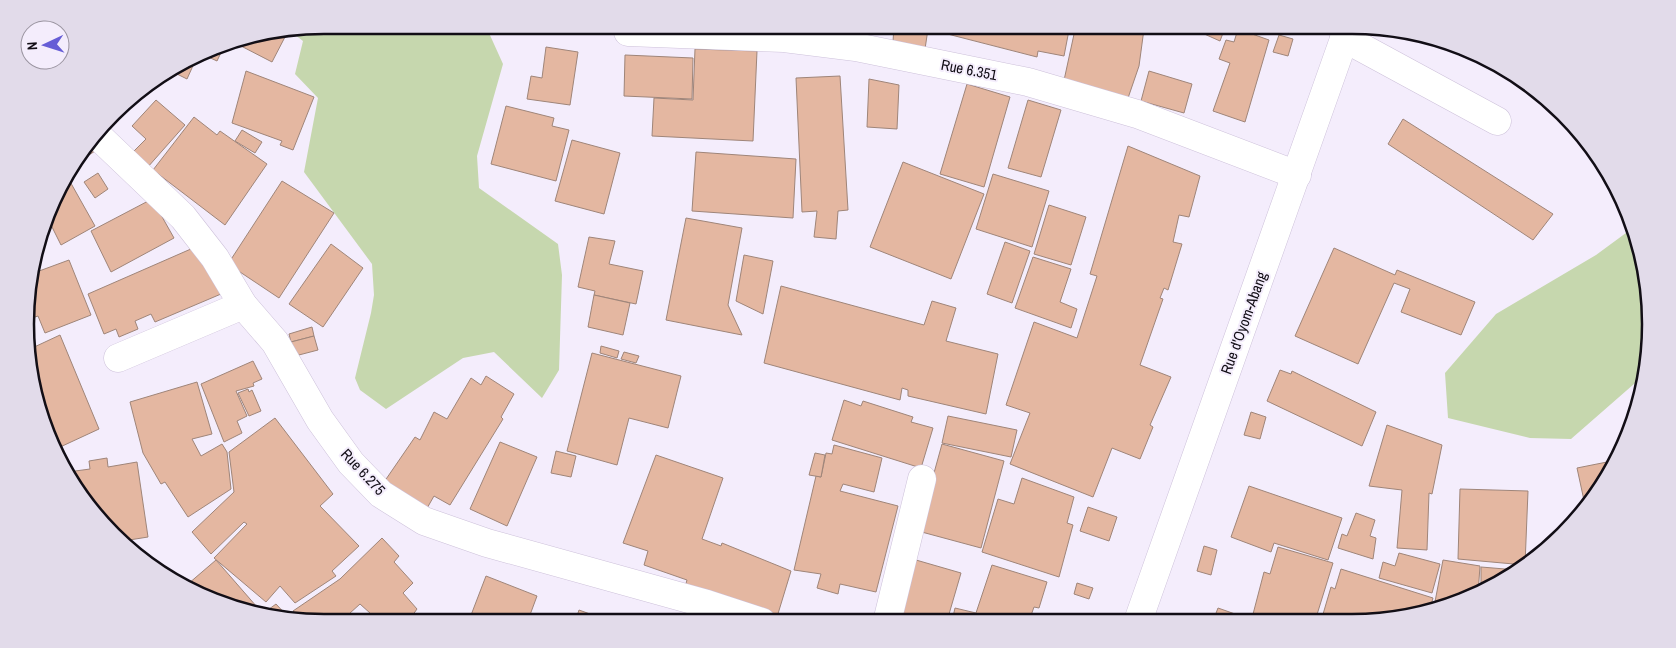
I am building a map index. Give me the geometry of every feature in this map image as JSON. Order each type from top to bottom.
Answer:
[{"type":"street","name":"Rue 6.351","points":[[680,34],[784,38],[856,48],[1028,82],[1137,114],[1297,176]]},
{"type":"street","name":"Rue d'Oyom-Abang","points":[[1141,614],[1346,34]]},
{"type":"street","points":[[1350,34],[1496,121]]},
{"type":"street","name":"Rue 6.275","points":[[101,139],[183,217],[215,258],[243,305],[275,342],[320,420],[351,463],[381,494],[424,521],[487,543],[734,614]]},
{"type":"street","points":[[118,358],[243,305]]},
{"type":"street","points":[[888,614],[922,479]]},
{"type":"green space","points":[[489,34],[503,64],[477,156],[479,188],[558,244],[562,275],[559,370],[542,398],[494,352],[463,358],[386,409],[360,390],[355,378],[374,295],[372,264],[304,172],[318,98],[295,74],[303,41],[295,35]]},
{"type":"green space","points":[[1627,232],[1637,267],[1642,305],[1642,343],[1637,381],[1571,439],[1530,438],[1448,418],[1445,373],[1496,314],[1596,255]]},
{"type":"building","points":[[893,34],[927,34],[925,49],[893,42]]},
{"type":"building","points":[[947,34],[1068,34],[1064,56],[1038,51],[1037,57]]},
{"type":"building","points":[[1074,34],[1143,34],[1139,66],[1127,101],[1063,85]]},
{"type":"building","points":[[1204,34],[1223,34],[1220,41]]},
{"type":"building","points":[[1236,34],[1252,34],[1269,40],[1245,122],[1213,111],[1230,63],[1219,59],[1226,40],[1234,42]]},
{"type":"building","points":[[1279,35],[1293,39],[1288,56],[1273,52]]},
{"type":"building","points":[[285,36],[272,62],[241,46]]},
{"type":"building","points":[[546,47],[578,52],[570,105],[527,99],[531,76],[542,78]]},
{"type":"building","points":[[695,49],[757,51],[753,141],[652,136],[654,98],[693,100]]},
{"type":"building","points":[[221,53],[217,61],[210,58]]},
{"type":"building","points":[[625,55],[693,58],[692,99],[624,96]]},
{"type":"building","points":[[193,66],[187,79],[177,74]]},
{"type":"building","points":[[246,71],[314,97],[293,150],[280,145],[282,141],[232,123]]},
{"type":"building","points":[[1149,71],[1192,84],[1184,113],[1141,101]]},
{"type":"building","points":[[840,76],[848,210],[838,211],[836,239],[814,237],[817,211],[802,212],[796,78]]},
{"type":"building","points":[[869,79],[899,85],[897,129],[867,127]]},
{"type":"building","points":[[967,84],[1010,97],[984,187],[940,174]]},
{"type":"building","points":[[156,100],[185,125],[147,168],[130,155],[146,139],[132,126]]},
{"type":"building","points":[[1028,100],[1061,110],[1041,177],[1008,168]]},
{"type":"building","points":[[506,106],[554,118],[552,126],[569,130],[556,181],[491,164]]},
{"type":"building","points":[[194,117],[217,135],[220,131],[267,164],[225,225],[153,170]]},
{"type":"building","points":[[1403,119],[1553,214],[1533,240],[1388,144]]},
{"type":"building","points":[[242,130],[262,142],[255,153],[235,141]]},
{"type":"building","points":[[572,140],[620,153],[604,214],[555,201]]},
{"type":"building","points":[[1128,146],[1200,176],[1189,217],[1179,215],[1173,242],[1182,244],[1168,290],[1164,288],[1160,298],[1163,299],[1140,365],[1171,377],[1150,425],[1153,427],[1140,459],[1112,448],[1093,497],[1010,464],[1030,413],[1006,405],[1034,322],[1077,338],[1097,276],[1090,274]]},
{"type":"building","points":[[696,152],[796,159],[793,218],[692,211]]},
{"type":"building","points":[[903,162],[984,194],[951,279],[870,247]]},
{"type":"building","points":[[98,173],[108,189],[95,198],[84,182]]},
{"type":"building","points":[[993,174],[1049,191],[1032,247],[976,229]]},
{"type":"building","points":[[282,181],[334,213],[279,298],[228,264]]},
{"type":"building","points":[[71,183],[95,226],[61,245],[51,225]]},
{"type":"building","points":[[152,199],[174,238],[111,272],[91,231]]},
{"type":"building","points":[[1049,205],[1086,217],[1071,265],[1034,254]]},
{"type":"building","points":[[686,218],[742,228],[728,305],[742,335],[666,320]]},
{"type":"building","points":[[589,237],[615,241],[609,264],[643,271],[636,304],[594,295],[595,291],[578,287]]},
{"type":"building","points":[[1005,242],[1030,251],[1012,303],[987,294]]},
{"type":"building","points":[[331,244],[363,268],[323,327],[289,304]]},
{"type":"building","points":[[200,245],[221,294],[155,322],[151,314],[135,321],[138,329],[119,337],[116,329],[104,334],[88,294]]},
{"type":"building","points":[[1334,248],[1395,275],[1397,270],[1475,302],[1461,335],[1401,312],[1410,289],[1394,283],[1358,364],[1295,336]]},
{"type":"building","points":[[744,255],[773,261],[763,314],[736,301]]},
{"type":"building","points":[[1033,257],[1071,269],[1060,302],[1077,309],[1071,328],[1015,308]]},
{"type":"building","points":[[69,260],[91,315],[45,333],[38,316],[34,317],[38,271]]},
{"type":"building","points":[[781,286],[924,325],[932,301],[956,308],[946,341],[998,354],[986,414],[908,396],[908,390],[902,388],[900,400],[764,363]]},
{"type":"building","points":[[594,295],[630,303],[623,335],[588,327]]},
{"type":"building","points":[[312,327],[314,336],[291,342],[289,334]]},
{"type":"building","points":[[60,335],[99,429],[61,446],[49,417],[39,381],[34,347]]},
{"type":"building","points":[[314,336],[318,350],[295,356],[291,342]]},
{"type":"building","points":[[601,346],[619,351],[617,358],[600,353]]},
{"type":"building","points":[[624,352],[639,356],[636,363],[621,359]]},
{"type":"building","points":[[592,353],[681,376],[668,428],[629,418],[617,465],[567,451]]},
{"type":"building","points":[[253,361],[262,379],[253,383],[254,386],[236,391],[247,416],[237,421],[242,433],[224,442],[201,384]]},
{"type":"building","points":[[1280,370],[1291,374],[1292,371],[1376,412],[1362,446],[1267,401]]},
{"type":"building","points":[[486,376],[514,394],[501,417],[503,419],[450,505],[434,496],[426,510],[382,485],[415,437],[420,440],[434,412],[447,419],[471,378],[481,385]]},
{"type":"building","points":[[197,382],[212,434],[192,439],[201,456],[222,444],[227,452],[231,489],[188,517],[165,482],[161,484],[143,453],[130,402]]},
{"type":"building","points":[[248,389],[249,392],[252,390],[261,411],[249,416],[238,393]]},
{"type":"building","points":[[844,400],[861,406],[863,401],[913,417],[911,422],[933,428],[921,468],[832,440]]},
{"type":"building","points":[[1251,412],[1266,417],[1260,439],[1244,435]]},
{"type":"building","points":[[948,416],[1017,430],[1011,457],[942,443]]},
{"type":"building","points":[[275,418],[333,494],[320,506],[359,546],[332,571],[336,576],[295,603],[280,586],[266,602],[214,558],[247,524],[244,522],[211,554],[192,532],[234,492],[229,452]]},
{"type":"building","points":[[1387,425],[1442,445],[1432,494],[1429,493],[1427,550],[1397,548],[1402,490],[1369,486]]},
{"type":"building","points":[[500,442],[537,457],[507,526],[470,509]]},
{"type":"building","points":[[942,444],[1004,461],[981,548],[918,531]]},
{"type":"building","points":[[834,445],[882,458],[874,492],[843,484],[840,491],[898,506],[876,592],[840,584],[838,594],[817,588],[821,574],[794,570],[816,476],[821,477],[826,453],[832,454]]},
{"type":"building","points":[[556,451],[576,456],[571,477],[551,473]]},
{"type":"building","points":[[815,453],[825,455],[821,477],[809,475]]},
{"type":"building","points":[[656,455],[723,478],[702,539],[721,546],[722,543],[791,571],[778,614],[768,614],[685,587],[687,580],[644,565],[648,551],[623,543]]},
{"type":"building","points":[[107,458],[108,467],[137,462],[148,537],[131,540],[94,501],[74,471],[90,469],[89,461]]},
{"type":"building","points":[[1607,462],[1584,499],[1577,468]]},
{"type":"building","points":[[1022,478],[1074,497],[1067,523],[1073,525],[1059,577],[982,552],[998,499],[1014,504]]},
{"type":"building","points":[[1249,486],[1342,518],[1328,560],[1274,543],[1271,552],[1231,537]]},
{"type":"building","points":[[1460,489],[1528,491],[1525,557],[1514,564],[1458,559]]},
{"type":"building","points":[[1088,507],[1117,517],[1109,541],[1080,531]]},
{"type":"building","points":[[1356,513],[1375,520],[1370,536],[1376,538],[1373,559],[1338,548],[1342,534],[1347,536]]},
{"type":"building","points":[[382,538],[399,556],[394,562],[413,583],[403,593],[417,609],[413,614],[371,614],[360,604],[349,614],[305,614],[293,611],[340,579]]},
{"type":"building","points":[[1204,546],[1217,550],[1211,575],[1197,571]]},
{"type":"building","points":[[1278,547],[1333,563],[1317,614],[1253,614],[1264,572],[1270,574]]},
{"type":"building","points":[[1399,553],[1440,564],[1432,593],[1379,578],[1383,562],[1395,566]]},
{"type":"building","points":[[216,560],[256,606],[231,599],[191,581]]},
{"type":"building","points":[[916,560],[961,573],[949,614],[902,614]]},
{"type":"building","points":[[1443,560],[1480,566],[1479,585],[1435,602]]},
{"type":"building","points":[[992,565],[1047,582],[1039,608],[1034,607],[1032,614],[954,614],[955,608],[976,613]]},
{"type":"building","points":[[1481,567],[1506,569],[1497,575],[1481,583]]},
{"type":"building","points":[[1341,569],[1433,598],[1432,603],[1390,612],[1323,614],[1331,587],[1335,589]]},
{"type":"building","points":[[486,576],[537,596],[530,614],[471,614]]},
{"type":"building","points":[[1077,583],[1093,588],[1089,599],[1074,594]]},
{"type":"building","points":[[276,604],[283,612],[269,609]]},
{"type":"building","points":[[1218,608],[1235,614],[1216,614]]},
{"type":"building","points":[[579,610],[590,614],[578,614]]}]
